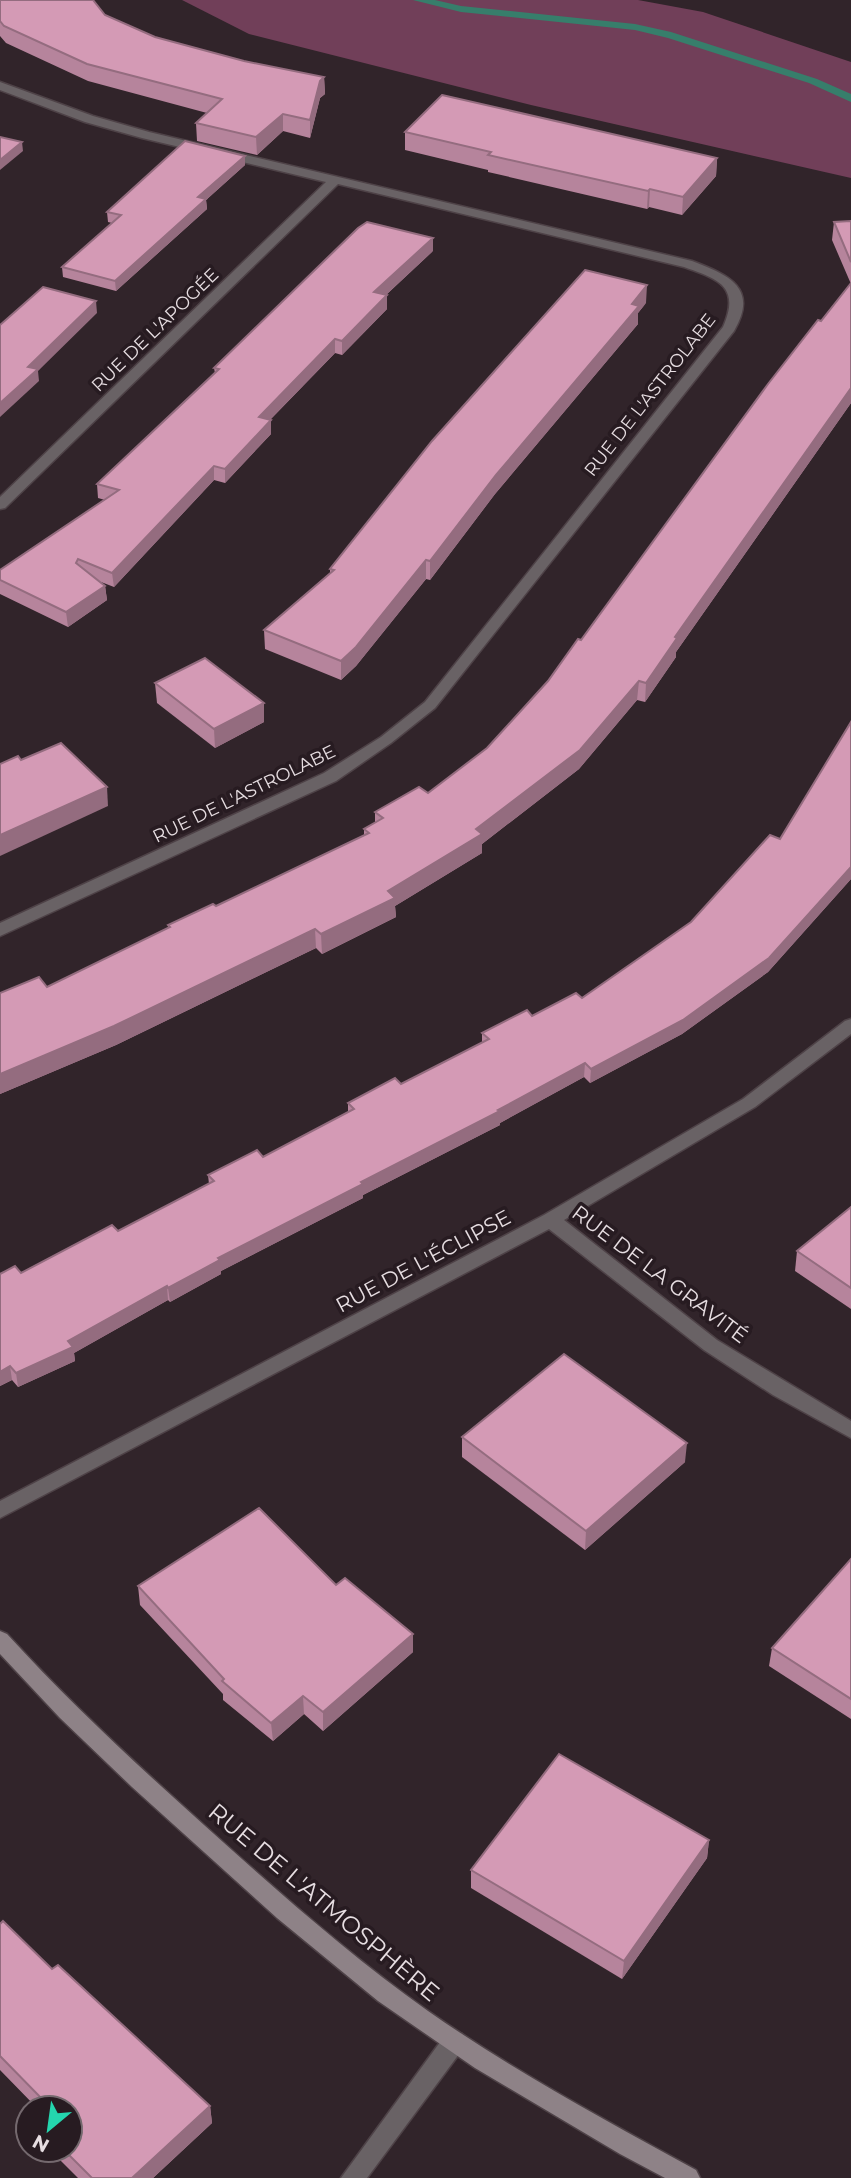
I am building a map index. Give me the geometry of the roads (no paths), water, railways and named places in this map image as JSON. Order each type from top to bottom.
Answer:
[{"type":"street","name":"RUE DE L'ASTROLABE","points":[[0,86],[89,119],[688,264],[712,273],[730,285],[739,299],[739,310],[729,328],[430,705],[386,740],[330,777],[0,930]]},
{"type":"street","name":"RUE DE L'APOGÉE","points":[[0,505],[335,180]]},
{"type":"street","name":"RUE DE L'ÉCLIPSE","points":[[0,1510],[550,1220],[749,1103],[851,1025]]},
{"type":"street","name":"RUE DE LA GRAVITÉ","points":[[550,1220],[599,1255],[668,1313],[747,1367],[851,1430]]},
{"type":"street","name":"RUE DE L'ATMOSPHÈRE","points":[[0,1640],[120,1762],[341,1958],[454,2042],[688,2178]]},
{"type":"street","points":[[353,2178],[454,2042]]},
{"type":"waterway","points":[[419,0],[461,9],[635,27],[671,35],[813,81],[851,98]]}]
